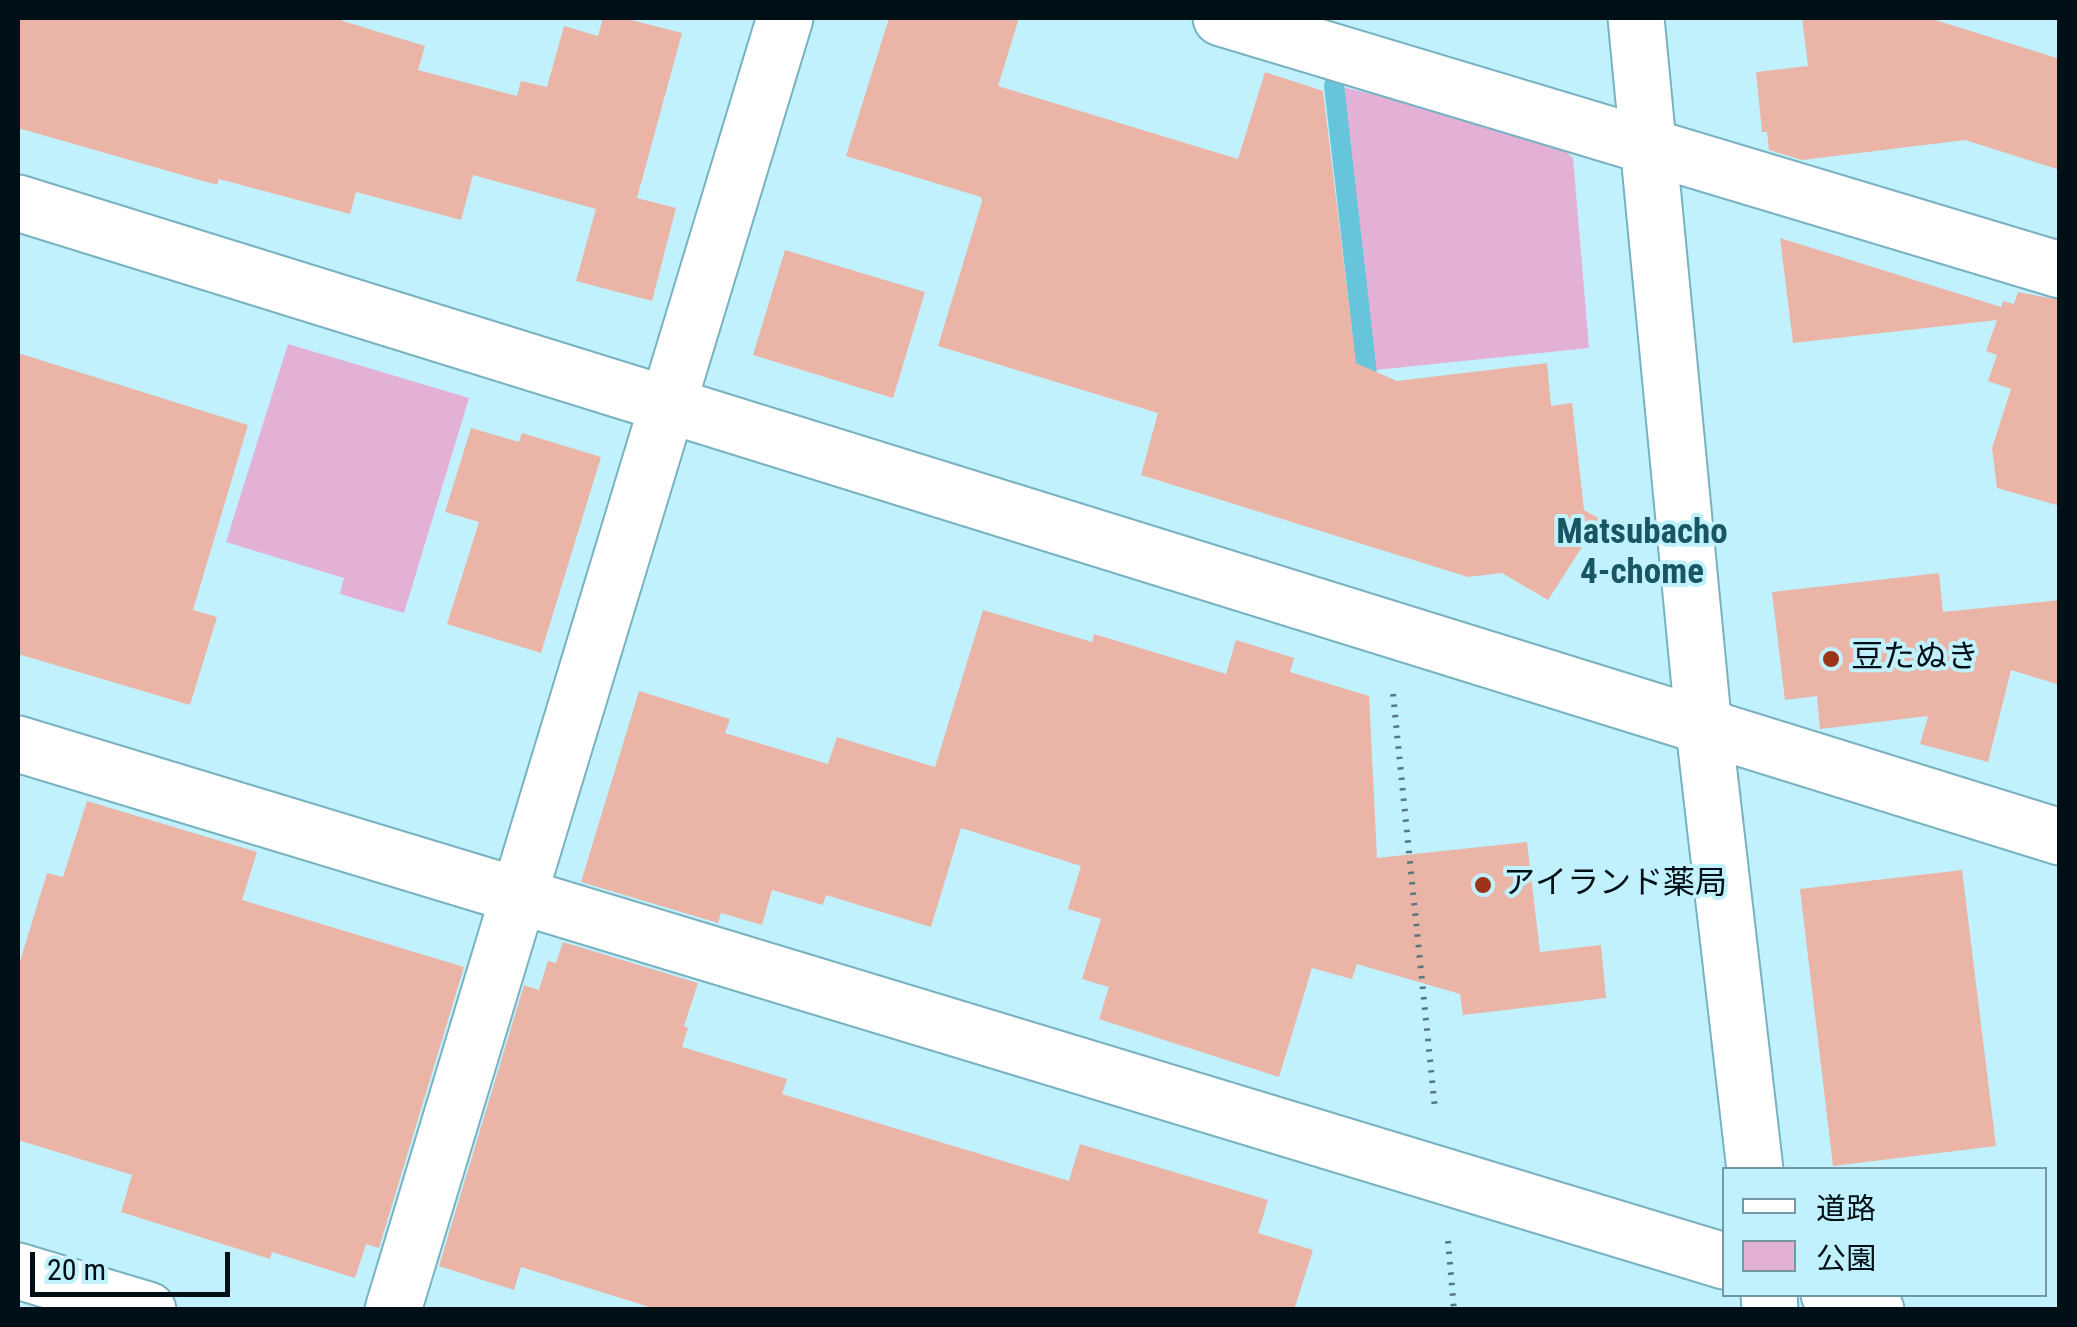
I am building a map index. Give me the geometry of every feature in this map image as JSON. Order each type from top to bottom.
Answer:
[{"type":"street","points":[[393,1310],[785,18]]},
{"type":"street","points":[[1221,18],[2060,270]]},
{"type":"street","points":[[1636,18],[1704,729],[1755,1167]]},
{"type":"street","points":[[18,204],[2060,837]]},
{"type":"street","points":[[18,744],[1722,1261]]},
{"type":"street","points":[[18,1270],[148,1310]]},
{"type":"street","points":[[1839,1297],[1876,1310]]},
{"type":"path","points":[[1387,629],[1454,1310]]},
{"type":"green space","points":[[1334,85],[1550,137],[1573,158],[1589,348],[1366,371]]},
{"type":"green space","points":[[288,344],[469,398],[404,613],[340,594],[344,578],[226,542]]},
{"type":"building","points":[[18,18],[333,18],[425,46],[418,70],[517,96],[521,81],[547,87],[564,26],[598,36],[603,18],[623,18],[682,33],[637,198],[676,208],[652,301],[576,281],[596,209],[473,175],[461,220],[356,192],[350,214],[219,179],[217,185],[18,128]]},
{"type":"building","points":[[889,18],[1019,18],[998,86],[1238,159],[1265,72],[1323,91],[1356,363],[1397,381],[1547,363],[1551,406],[1572,403],[1584,510],[1600,519],[1548,600],[1502,573],[1468,577],[1141,475],[1158,413],[938,346],[982,201],[981,197],[846,156]]},
{"type":"building","points":[[1802,18],[1929,18],[2060,59],[2060,170],[1965,140],[1802,160],[1769,150],[1767,132],[1762,132],[1756,72],[1808,66]]},
{"type":"building","points":[[1780,238],[2001,307],[2003,301],[2014,304],[2018,292],[2060,300],[2060,506],[1997,488],[1992,448],[2011,389],[1988,381],[1997,355],[1986,351],[1997,320],[1793,343]]},
{"type":"building","points":[[785,250],[925,292],[893,398],[753,355]]},
{"type":"building","points":[[18,353],[248,425],[193,610],[217,617],[190,705],[18,654]]},
{"type":"building","points":[[471,428],[519,442],[522,433],[601,457],[541,653],[447,624],[479,522],[445,512]]},
{"type":"building","points":[[1939,573],[1943,612],[2060,600],[2060,685],[2011,670],[1988,762],[1920,744],[1928,716],[1820,729],[1817,696],[1785,700],[1772,592]]},
{"type":"building","points":[[983,610],[1092,642],[1094,634],[1226,674],[1236,640],[1294,658],[1290,672],[1369,696],[1377,858],[1527,842],[1540,952],[1601,945],[1606,998],[1463,1015],[1460,994],[1357,964],[1352,979],[1312,968],[1279,1077],[1099,1019],[1109,987],[1082,979],[1101,919],[1068,909],[1081,866],[961,828],[931,927],[826,895],[823,905],[772,890],[762,925],[721,913],[718,923],[581,882],[639,691],[730,719],[725,733],[828,764],[837,737],[935,767]]},
{"type":"building","points":[[87,801],[257,852],[242,900],[464,967],[379,1248],[366,1244],[355,1278],[272,1252],[270,1259],[121,1212],[132,1175],[18,1140],[18,968],[47,873],[63,877]]},
{"type":"building","points":[[1962,870],[1996,1146],[1833,1166],[1800,889]]},
{"type":"building","points":[[563,942],[698,983],[684,1026],[688,1028],[682,1047],[787,1079],[782,1094],[1069,1181],[1080,1144],[1268,1200],[1258,1233],[1313,1250],[1294,1310],[659,1310],[521,1267],[514,1290],[439,1266],[524,985],[539,990],[548,961],[556,963]]},
{"type":"waterway","points":[[1334,85],[1369,392]]},
{"type":"place","name":"豆たぬき","points":[[1831,659]]},
{"type":"place","name":"アイランド薬局","points":[[1483,885]]},
{"type":"district","name":"Matsubacho 4-chome","points":[[1642,554]]}]
